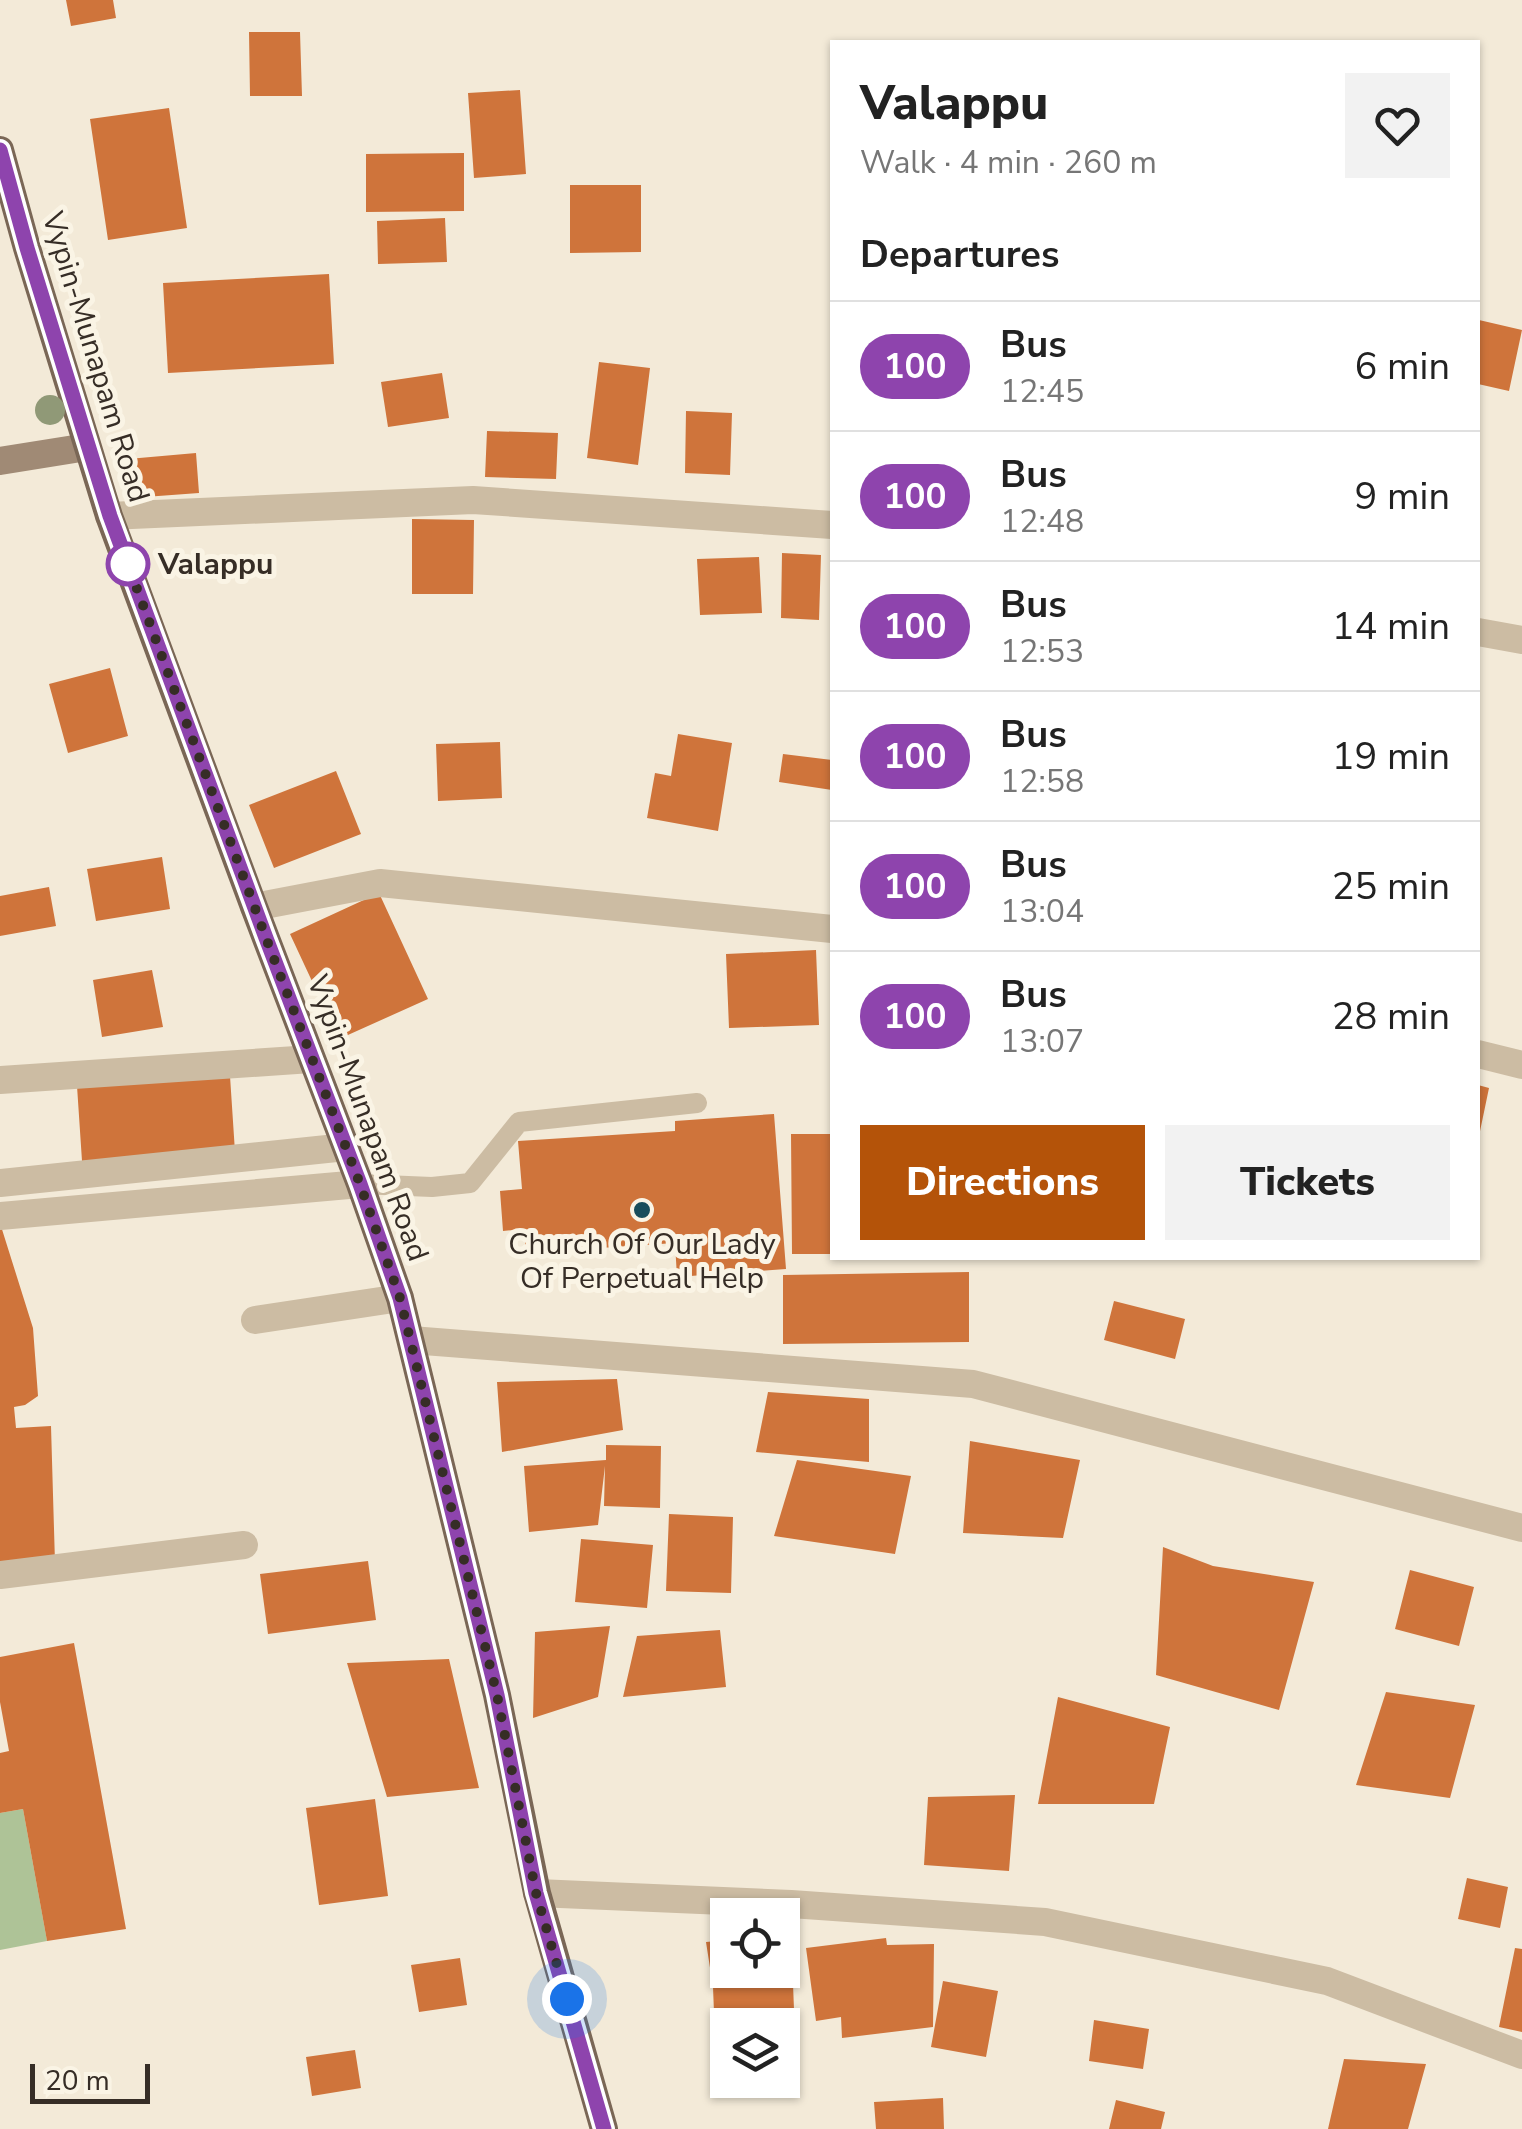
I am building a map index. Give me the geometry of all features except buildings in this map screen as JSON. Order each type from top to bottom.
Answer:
[{"type":"main road","name":"Vypin-Munapam Road","points":[[0,152],[110,516],[400,1298],[497,1695],[536,1893],[604,2129]]},
{"type":"main road","points":[[0,460],[87,447]]},
{"type":"street","points":[[110,516],[473,500],[830,525]]},
{"type":"street","points":[[1480,632],[1522,640]]},
{"type":"street","points":[[254,907],[380,883],[830,930]]},
{"type":"street","points":[[1480,1054],[1522,1065]]},
{"type":"street","points":[[0,1080],[311,1059]]},
{"type":"street","points":[[0,1183],[346,1147]]},
{"type":"street","points":[[0,1216],[360,1184]]},
{"type":"street","points":[[255,1320],[400,1298]]},
{"type":"street","points":[[410,1340],[973,1384],[1522,1528]]},
{"type":"street","points":[[0,1575],[244,1545]]},
{"type":"street","points":[[536,1893],[791,1904],[1046,1922],[1326,1982],[1522,2055]]},
{"type":"lane","points":[[360,1184],[432,1187],[470,1183],[519,1122],[696,1104]]},
{"type":"green space","points":[[23,1809],[47,1941],[0,1950],[0,1813]]},
{"type":"bus line","name":"100","points":[[0,150],[110,516],[400,1298],[497,1695],[536,1893],[604,2129]]},
{"type":"place","name":"Valappu","points":[[128,564]]},
{"type":"place","name":"Church Of Our Lady Of Perpetual Help","points":[[642,1210]]},
{"type":"route","points":[[128,564],[123,551],[400,1298],[497,1695],[536,1893],[567,1999]]}]
